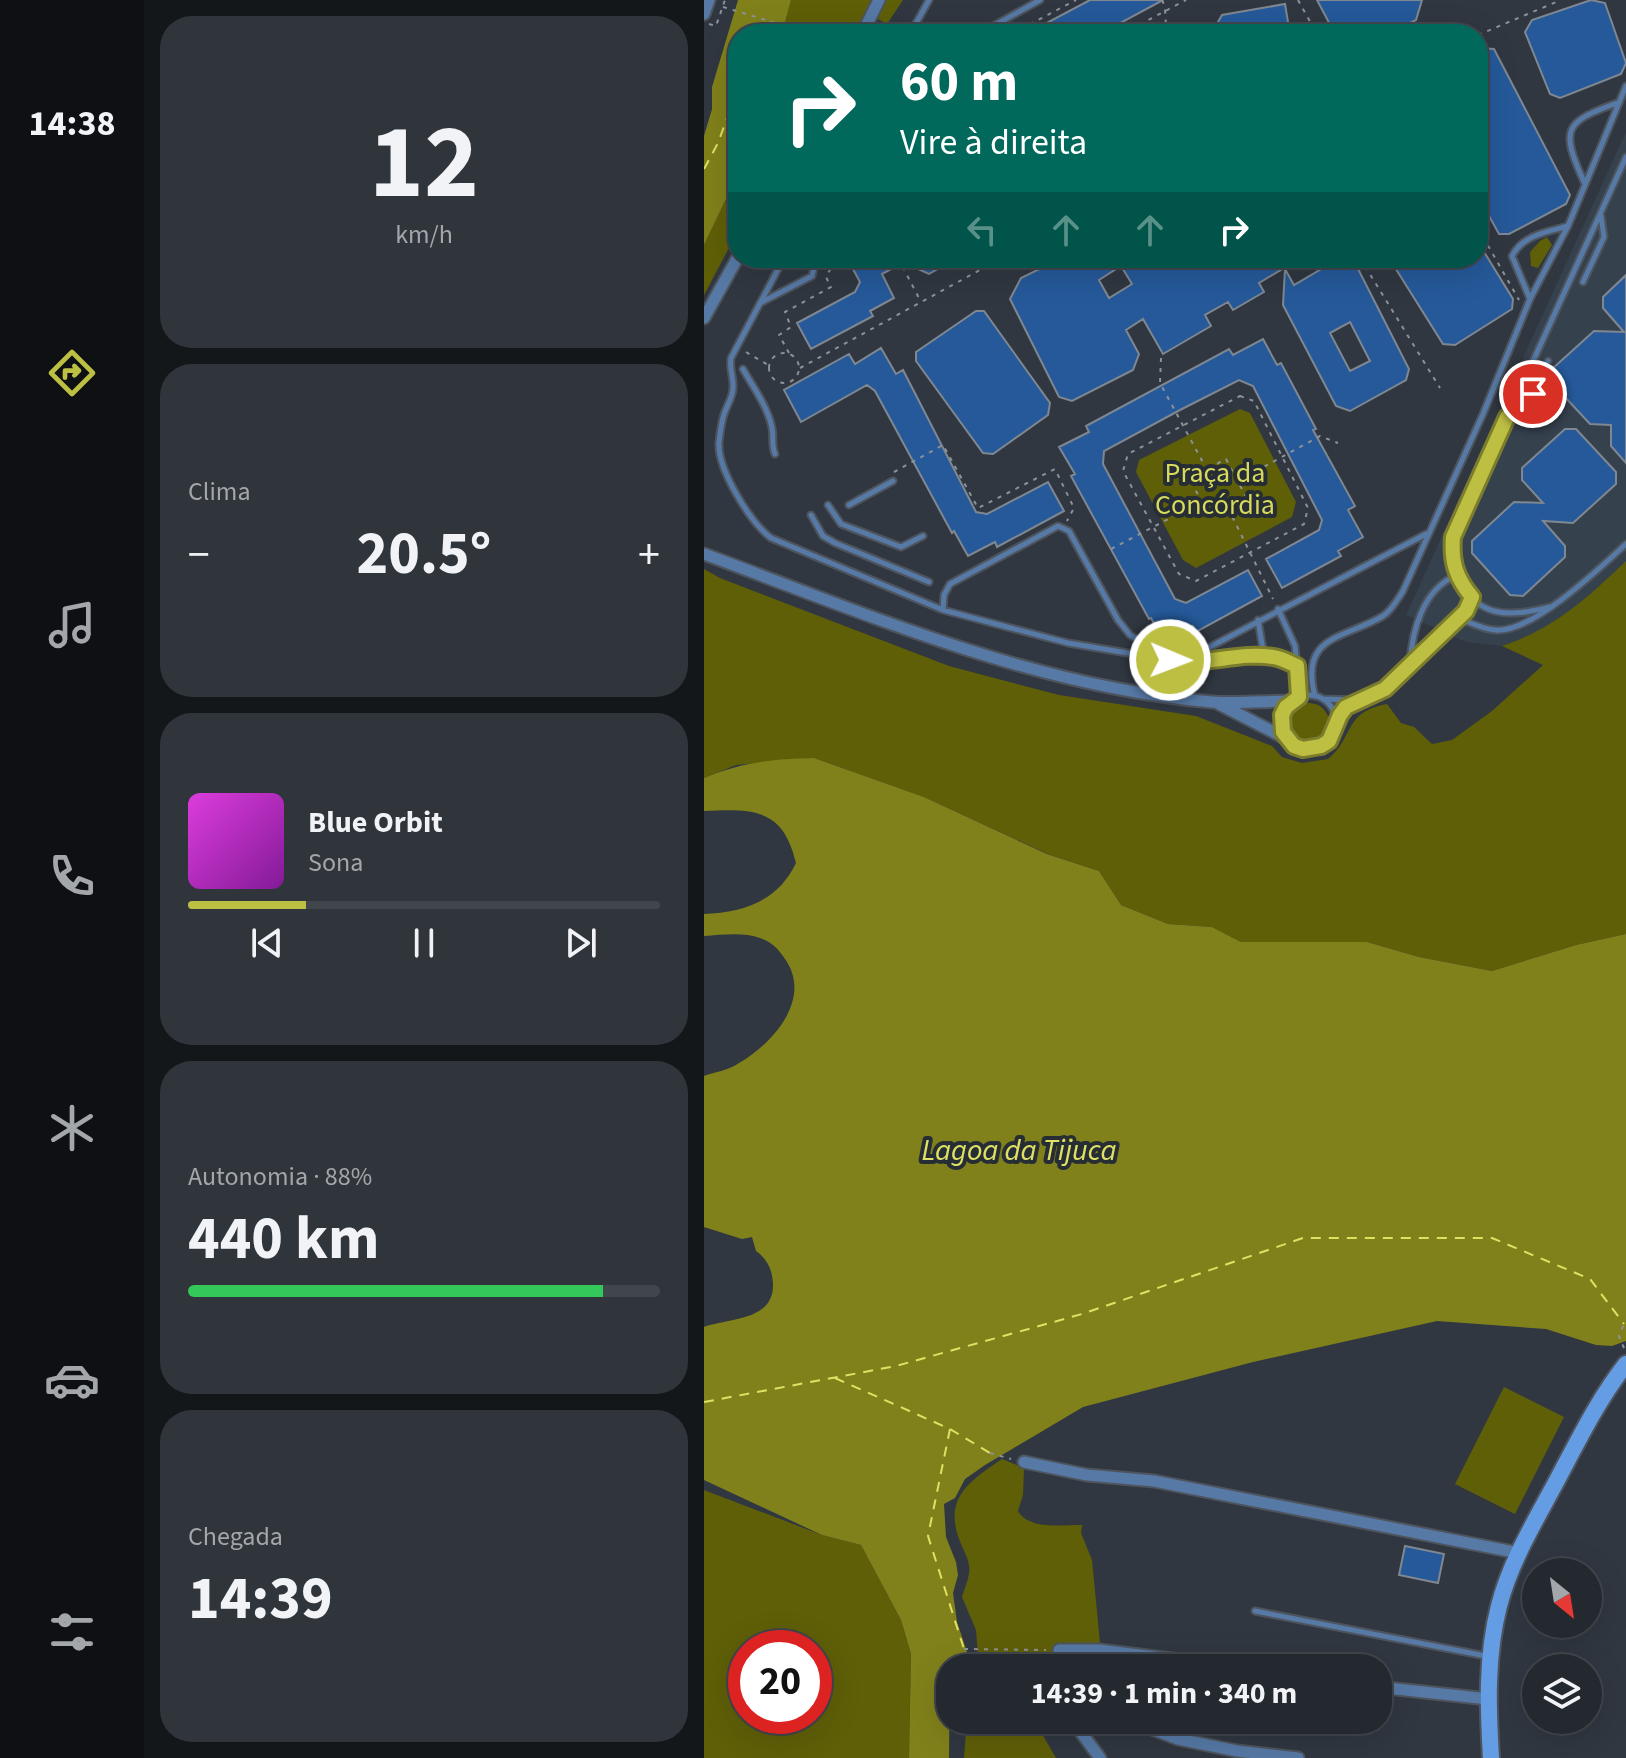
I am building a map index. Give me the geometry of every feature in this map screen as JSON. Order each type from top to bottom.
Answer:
[{"type":"main road","points":[[1491,1758],[1488,1699],[1499,1606],[1519,1553],[1607,1388],[1626,1364]]},
{"type":"street","points":[[704,14],[709,0]]},
{"type":"street","points":[[867,24],[879,0]]},
{"type":"street","points":[[704,318],[732,268]]},
{"type":"street","points":[[704,554],[916,633],[1059,675],[1137,692],[1215,702],[1295,699]]},
{"type":"street","points":[[1215,702],[1287,739]]},
{"type":"street","points":[[1024,1462],[1087,1475],[1154,1481],[1519,1553]]},
{"type":"street","points":[[1059,1650],[1131,1654]]},
{"type":"street","points":[[1392,1689],[1488,1699]]},
{"type":"street","points":[[1082,1734],[1100,1758]]},
{"type":"street","points":[[1165,1734],[1237,1751],[1298,1758]]},
{"type":"lane","points":[[916,24],[929,0]]},
{"type":"lane","points":[[997,24],[1040,0]]},
{"type":"lane","points":[[1315,696],[1311,682],[1314,655],[1320,647],[1346,631],[1386,614],[1403,591],[1426,534],[1483,414],[1530,299],[1568,226],[1626,86]]},
{"type":"lane","points":[[1584,183],[1571,154],[1569,135],[1573,124],[1586,114],[1618,103]]},
{"type":"lane","points":[[1550,607],[1511,613],[1494,611],[1476,602],[1457,575],[1451,556],[1453,537],[1626,157]]},
{"type":"lane","points":[[1583,282],[1604,237],[1601,212]]},
{"type":"lane","points":[[1530,299],[1514,265],[1512,256],[1517,246],[1540,233],[1568,226]]},
{"type":"lane","points":[[779,268],[736,346],[729,368],[733,392],[723,417],[719,445],[720,459],[753,522],[771,538],[943,610],[1068,643],[1182,661],[1277,657],[1297,666]]},
{"type":"lane","points":[[759,304],[812,276],[814,268]]},
{"type":"lane","points":[[1507,417],[1533,394],[1548,361]]},
{"type":"lane","points":[[743,369],[769,418],[773,434],[771,445],[775,454]]},
{"type":"lane","points":[[849,505],[893,481]]},
{"type":"lane","points":[[828,505],[841,524],[901,547],[923,536]]},
{"type":"lane","points":[[811,515],[823,536],[835,543],[929,582]]},
{"type":"lane","points":[[943,610],[944,595],[950,584],[1044,532],[1063,527],[1069,531],[1118,620],[1130,635],[1170,660]]},
{"type":"lane","points":[[1182,661],[1426,534]]},
{"type":"lane","points":[[1455,620],[1459,618],[1495,630],[1507,630],[1550,607],[1626,544]]},
{"type":"lane","points":[[1410,664],[1411,643],[1426,603],[1435,587],[1457,575]]},
{"type":"lane","points":[[1278,609],[1295,646],[1297,666],[1295,699],[1282,715],[1281,723],[1287,739],[1303,749],[1312,749],[1329,741],[1346,707],[1385,689],[1438,641],[1466,611],[1472,597]]},
{"type":"lane","points":[[1258,620],[1264,656]]},
{"type":"lane","points":[[1295,699],[1315,696],[1358,700]]},
{"type":"lane","points":[[1323,699],[1333,709],[1336,724]]},
{"type":"lane","points":[[1255,1611],[1491,1657]]},
{"type":"path","points":[[712,25],[716,26],[725,0]]},
{"type":"path","points":[[1030,24],[1076,0]]},
{"type":"path","points":[[1162,0],[1167,10],[1165,24]]},
{"type":"path","points":[[1141,24],[1186,0]]},
{"type":"path","points":[[1298,0],[1311,24]]},
{"type":"path","points":[[1488,31],[1561,0]]},
{"type":"path","points":[[723,7],[780,24]]},
{"type":"path","points":[[1488,246],[1525,311]]},
{"type":"path","points":[[800,368],[797,358],[789,353],[779,335],[791,327],[785,312],[831,287],[826,277],[831,268]]},
{"type":"path","points":[[903,268],[921,301]]},
{"type":"path","points":[[736,346],[769,366],[771,376],[783,383],[796,377],[800,368],[983,268]]},
{"type":"path","points":[[1366,268],[1440,388]]},
{"type":"path","points":[[769,366],[778,354],[789,353]]},
{"type":"path","points":[[1161,358],[1160,383],[1207,469]]},
{"type":"path","points":[[1240,396],[1254,401],[1282,457],[1308,508],[1304,524],[1196,581],[1179,574],[1123,471],[1128,454],[1240,396]]},
{"type":"path","points":[[1238,481],[1320,436],[1338,443]]},
{"type":"path","points":[[889,474],[943,445],[978,508],[1055,469],[1074,508],[1063,527]]},
{"type":"path","points":[[1226,459],[1238,481],[1246,497],[1210,517],[1189,478],[1226,459]]},
{"type":"path","points":[[1111,549],[1202,501]]},
{"type":"path","points":[[1227,507],[1278,609]]},
{"type":"path","points":[[1624,1324],[1619,1336],[1626,1353]]},
{"type":"path","points":[[990,1453],[1024,1462]]},
{"type":"path","points":[[964,1649],[1059,1650]]},
{"type":"path","points":[[1036,1650],[1036,1654]]},
{"type":"shaded area","points":[[1626,132],[1626,561],[1577,607],[1531,636],[1502,646],[1466,642],[1406,615]]},
{"type":"green space","points":[[791,0],[903,0],[887,24],[878,19],[873,24],[785,24]]},
{"type":"green space","points":[[728,195],[728,250],[704,295],[704,245]]},
{"type":"green space","points":[[1547,237],[1552,245],[1538,268],[1531,266],[1530,252]]},
{"type":"green space","name":"Praça da Concórdia","points":[[1240,409],[1250,413],[1296,502],[1292,517],[1196,568],[1183,560],[1136,472],[1139,460]]},
{"type":"green space","points":[[1626,561],[1626,934],[1576,945],[1492,971],[1419,957],[1367,942],[1241,942],[1212,927],[1168,924],[1121,905],[1099,871],[1048,854],[924,797],[814,758],[736,765],[704,778],[704,569],[720,578],[949,666],[1059,695],[1196,716],[1272,746],[1282,757],[1302,763],[1328,759],[1356,719],[1373,708],[1387,704],[1401,723],[1414,727],[1432,744],[1452,740],[1492,711],[1543,665],[1502,646],[1554,621],[1583,600]]},
{"type":"green space","points":[[1309,703],[1323,709],[1329,723],[1323,737],[1309,743],[1295,737],[1289,723],[1295,709]]},
{"type":"green space","points":[[1504,1387],[1564,1417],[1515,1514],[1455,1484]]},
{"type":"green space","points":[[1002,1459],[1024,1468],[1023,1495],[1018,1511],[1023,1517],[1038,1524],[1082,1525],[1081,1533],[1092,1560],[1100,1643],[1091,1654],[978,1654],[976,1630],[962,1597],[969,1566],[956,1528],[955,1515],[962,1493]]},
{"type":"green space","points":[[704,1490],[822,1535],[861,1545],[901,1620],[911,1654],[909,1758],[704,1758]]},
{"type":"green space","points":[[966,1734],[1042,1734],[1056,1758],[964,1758]]},
{"type":"water","points":[[738,0],[791,0],[785,24],[731,24]]},
{"type":"water","points":[[728,33],[728,195],[704,245],[704,136],[712,109],[712,87]]},
{"type":"water","name":"Lagoa da Tijuca","points":[[814,758],[924,797],[1047,854],[1099,871],[1121,905],[1168,924],[1212,927],[1241,942],[1367,942],[1419,957],[1492,971],[1576,945],[1626,934],[1626,1341],[1612,1346],[1596,1345],[1546,1329],[1437,1321],[1253,1362],[1083,1407],[985,1465],[965,1479],[955,1498],[944,1504],[946,1537],[958,1575],[953,1593],[957,1622],[967,1652],[936,1654],[936,1734],[949,1734],[949,1758],[909,1758],[911,1654],[901,1620],[861,1545],[822,1535],[704,1480],[704,1327],[758,1311],[771,1296],[773,1284],[769,1265],[756,1251],[752,1237],[742,1239],[704,1227],[704,1076],[735,1065],[764,1045],[784,1020],[794,992],[793,977],[787,962],[772,944],[747,935],[704,936],[704,914],[733,911],[758,902],[780,887],[796,863],[783,831],[764,816],[752,812],[704,811],[704,778],[732,768],[785,759]]},
{"type":"building","points":[[1090,0],[1163,0],[1119,24],[1045,24]]},
{"type":"building","points":[[1317,0],[1422,0],[1416,20],[1408,24],[1330,24]]},
{"type":"building","points":[[1591,0],[1605,3],[1626,63],[1621,74],[1560,98],[1550,94],[1525,32],[1532,20]]},
{"type":"building","points":[[1285,4],[1288,24],[1217,24],[1222,15]]},
{"type":"building","points":[[1488,49],[1494,49],[1570,195],[1566,204],[1509,234],[1499,234],[1488,214]]},
{"type":"building","points":[[1488,258],[1513,299],[1512,309],[1455,345],[1443,344],[1395,268],[1488,268]]},
{"type":"building","points":[[852,268],[893,268],[882,274],[894,298],[870,311],[873,316],[811,349],[797,323],[855,292],[860,282]]},
{"type":"building","points":[[917,268],[940,268],[929,274]]},
{"type":"building","points":[[1042,268],[1118,268],[1099,280],[1109,298],[1132,284],[1122,268],[1284,268],[1259,283],[1264,292],[1233,310],[1228,302],[1205,315],[1211,326],[1163,354],[1143,319],[1126,330],[1139,354],[1133,370],[1072,401],[1059,397],[1010,299],[1021,278]]},
{"type":"building","points":[[1323,268],[1358,268],[1409,369],[1406,380],[1350,411],[1336,406],[1283,305],[1285,269],[1294,285]],"holes":[[[1350,322],[1370,361],[1350,371],[1330,333]]]},
{"type":"building","points":[[1626,275],[1626,463],[1611,446],[1611,425],[1590,424],[1551,382],[1551,370],[1594,331],[1624,332],[1603,308],[1603,297]]},
{"type":"building","points":[[976,311],[984,311],[1050,403],[1048,415],[993,454],[983,453],[916,361],[916,352]]},
{"type":"building","points":[[1263,339],[1277,365],[1281,363],[1355,506],[1348,510],[1363,537],[1338,551],[1341,556],[1282,588],[1266,559],[1319,530],[1322,520],[1253,386],[1239,380],[1180,410],[1104,451],[1103,464],[1175,599],[1186,603],[1248,570],[1262,596],[1196,632],[1193,626],[1164,642],[1071,476],[1075,474],[1059,447],[1089,432],[1086,426],[1229,349],[1233,355]]},
{"type":"building","points":[[881,348],[896,374],[903,370],[976,512],[987,514],[1048,482],[1064,511],[997,547],[995,542],[968,556],[954,531],[952,533],[875,391],[867,385],[801,422],[784,390],[849,354],[855,364]]},
{"type":"building","points":[[1565,429],[1576,429],[1616,472],[1616,484],[1573,523],[1543,521],[1565,546],[1565,557],[1523,596],[1510,595],[1472,553],[1472,541],[1514,502],[1543,503],[1522,480],[1522,468]]},
{"type":"building","points":[[1405,1546],[1444,1554],[1438,1583],[1399,1575]]},
{"type":"ferry route","points":[[704,169],[728,116]]},
{"type":"ferry route","points":[[704,1402],[896,1366],[1082,1314],[1303,1238],[1492,1238],[1590,1279],[1624,1324]]},
{"type":"ferry route","points":[[835,1378],[950,1429],[990,1453]]},
{"type":"ferry route","points":[[950,1429],[928,1536],[964,1649]]},
{"type":"route","points":[[1170,660],[1264,656],[1277,657],[1297,666],[1299,697],[1286,707],[1282,715],[1283,732],[1294,746],[1303,749],[1312,749],[1329,741],[1346,707],[1385,689],[1466,611],[1472,597],[1457,575],[1451,556],[1453,537],[1507,417],[1517,412],[1533,394]]}]
